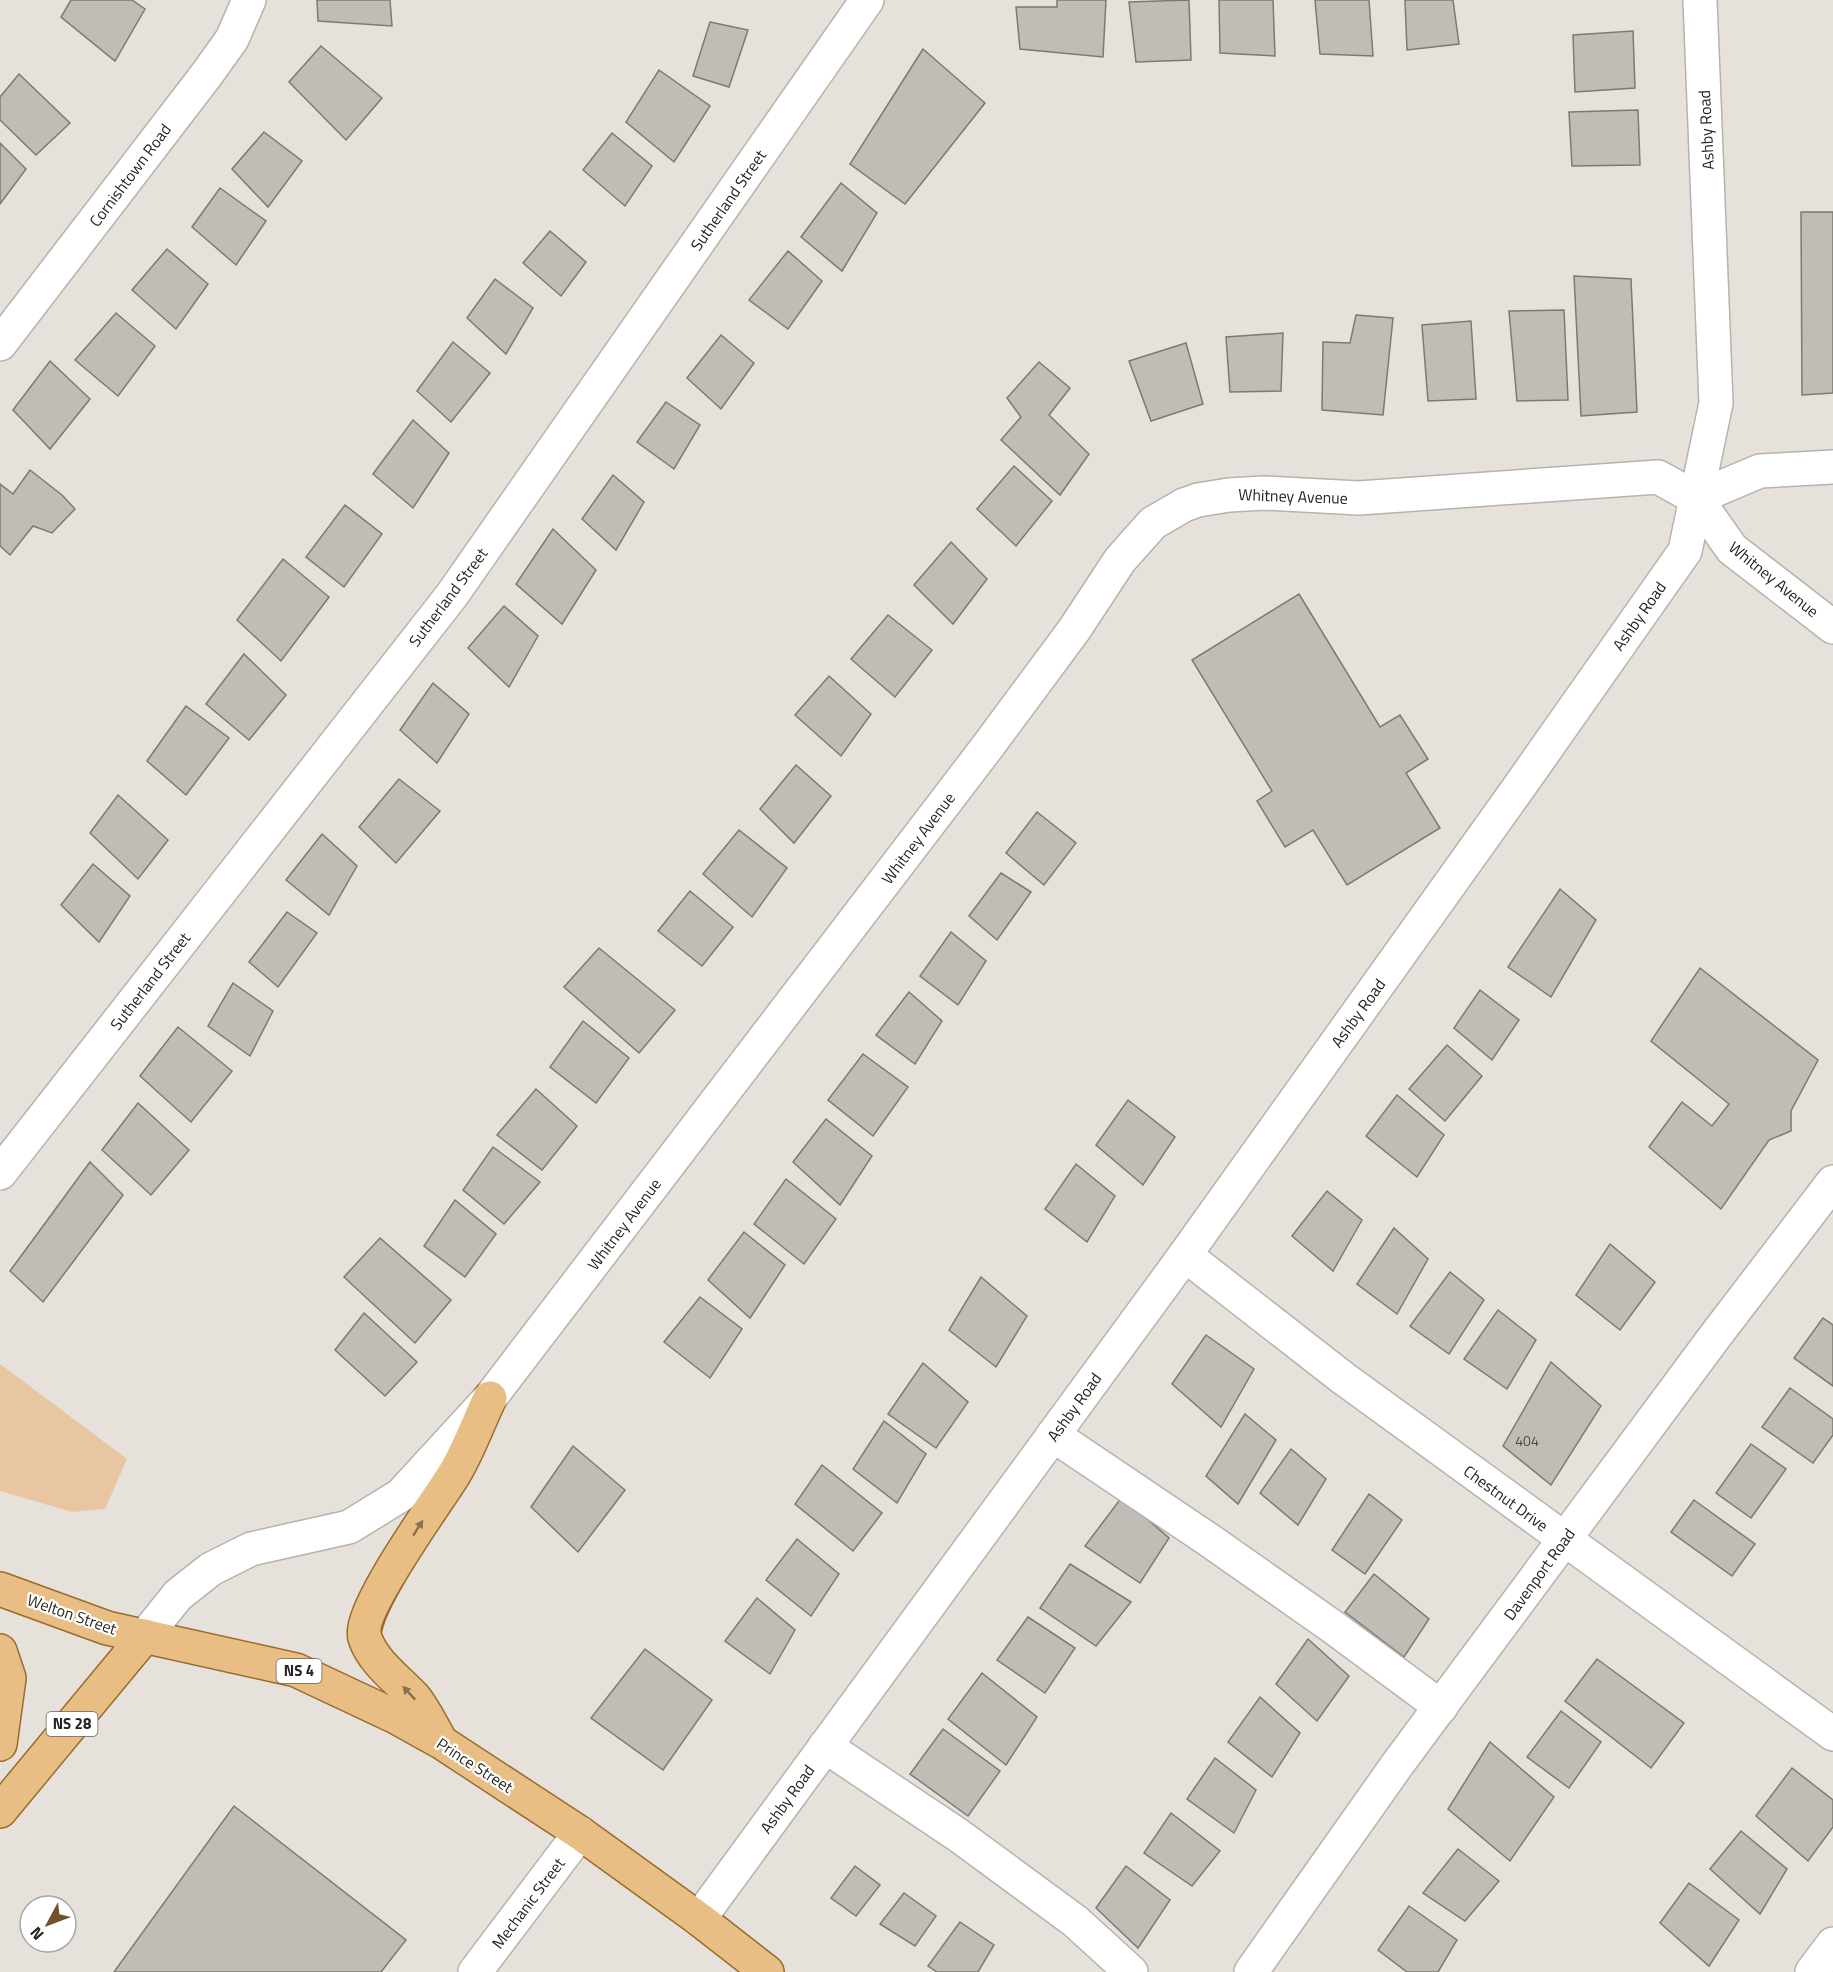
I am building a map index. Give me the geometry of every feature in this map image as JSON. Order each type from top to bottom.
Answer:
[{"type":"main road","points":[[441,1742],[416,1699],[372,1653],[363,1635],[364,1624],[379,1593],[417,1528],[454,1474],[490,1398]]},
{"type":"main road","name":"Welton Street","points":[[0,1589],[106,1628],[145,1636]]},
{"type":"main road","name":"Prince Street","points":[[145,1636],[296,1670],[396,1717],[441,1742],[580,1833],[699,1919],[767,1972]]},
{"type":"main road","name":"NS 28","points":[[0,1811],[145,1636]]},
{"type":"main road","points":[[0,1651],[9,1678],[0,1744]]},
{"type":"street","name":"Cornishtown Road","points":[[0,344],[207,75],[232,39],[249,0]]},
{"type":"street","name":"Sutherland Street","points":[[0,1173],[452,595],[867,0]]},
{"type":"street","name":"Ashby Road","points":[[699,1919],[1185,1255],[1510,800],[1684,551],[1716,403],[1700,0]]},
{"type":"street","points":[[1696,498],[1760,471],[1833,466]]},
{"type":"street","name":"Whitney Avenue","points":[[145,1636],[178,1595],[211,1569],[251,1549],[349,1527],[401,1495],[490,1398],[992,741],[1074,630],[1120,560],[1153,523],[1184,505],[1198,500],[1229,495],[1264,493],[1359,498],[1658,477],[1696,498],[1732,549],[1833,627]]},
{"type":"street","name":"Davenport Road","points":[[1251,1972],[1397,1766],[1716,1335],[1833,1182]]},
{"type":"street","name":"Chestnut Drive","points":[[1185,1255],[1342,1378],[1833,1734]]},
{"type":"street","points":[[1053,1435],[1209,1540],[1333,1627],[1441,1707]]},
{"type":"street","points":[[825,1746],[958,1835],[1075,1921],[1131,1972]]},
{"type":"street","name":"Mechanic Street","points":[[476,1972],[580,1833]]},
{"type":"street","points":[[1812,1972],[1833,1944]]},
{"type":"shaded area","points":[[0,1364],[127,1459],[105,1509],[72,1512],[0,1491]]},
{"type":"building","points":[[71,0],[132,0],[145,9],[115,61],[61,17]]},
{"type":"building","points":[[317,0],[390,0],[392,26],[318,21]]},
{"type":"building","points":[[1057,0],[1106,0],[1103,57],[1020,49],[1016,7],[1057,7]]},
{"type":"building","points":[[1189,0],[1191,60],[1136,62],[1129,2]]},
{"type":"building","points":[[1219,0],[1273,0],[1275,56],[1220,53]]},
{"type":"building","points":[[1315,0],[1369,0],[1373,56],[1320,54]]},
{"type":"building","points":[[1405,0],[1453,0],[1459,44],[1407,50]]},
{"type":"building","points":[[710,22],[748,30],[729,87],[693,76]]},
{"type":"building","points":[[1633,31],[1635,88],[1575,92],[1573,35]]},
{"type":"building","points":[[321,46],[382,98],[346,140],[289,82]]},
{"type":"building","points":[[923,49],[985,103],[905,204],[850,164]]},
{"type":"building","points":[[659,70],[710,106],[674,162],[626,122]]},
{"type":"building","points":[[19,74],[70,123],[36,155],[0,120],[0,97]]},
{"type":"building","points":[[1638,110],[1640,165],[1572,166],[1569,112]]},
{"type":"building","points":[[264,132],[302,161],[268,207],[232,169]]},
{"type":"building","points":[[612,133],[652,166],[625,206],[583,170]]},
{"type":"building","points":[[0,143],[26,169],[0,204]]},
{"type":"building","points":[[841,183],[877,213],[842,271],[801,237]]},
{"type":"building","points":[[220,188],[266,221],[236,265],[192,227]]},
{"type":"building","points":[[1801,212],[1833,212],[1833,393],[1802,395]]},
{"type":"building","points":[[550,231],[586,262],[561,296],[523,263]]},
{"type":"building","points":[[167,249],[208,284],[176,329],[132,290]]},
{"type":"building","points":[[788,251],[822,281],[788,329],[749,300]]},
{"type":"building","points":[[1574,276],[1631,279],[1637,412],[1581,416]]},
{"type":"building","points":[[495,279],[533,308],[506,354],[467,318]]},
{"type":"building","points":[[1564,310],[1568,400],[1517,401],[1509,311]]},
{"type":"building","points":[[116,313],[155,346],[118,396],[75,360]]},
{"type":"building","points":[[1356,315],[1393,318],[1383,415],[1322,410],[1323,342],[1350,343]]},
{"type":"building","points":[[1471,321],[1476,399],[1428,401],[1422,325]]},
{"type":"building","points":[[1283,333],[1281,391],[1230,392],[1226,337]]},
{"type":"building","points":[[721,335],[754,363],[721,409],[687,378]]},
{"type":"building","points":[[453,342],[490,373],[451,422],[417,391]]},
{"type":"building","points":[[1186,343],[1203,404],[1151,421],[1129,361]]},
{"type":"building","points":[[50,361],[90,399],[50,449],[13,410]]},
{"type":"building","points":[[1039,362],[1070,388],[1049,415],[1089,454],[1060,495],[1001,440],[1021,417],[1007,398]]},
{"type":"building","points":[[666,402],[700,425],[674,469],[637,442]]},
{"type":"building","points":[[413,420],[449,453],[413,508],[373,474]]},
{"type":"building","points":[[1014,466],[1052,501],[1016,546],[977,509]]},
{"type":"building","points":[[30,470],[62,495],[75,509],[52,533],[33,526],[10,555],[0,546],[0,484],[13,494]]},
{"type":"building","points":[[613,475],[644,502],[616,550],[582,519]]},
{"type":"building","points":[[345,505],[382,534],[344,587],[306,557]]},
{"type":"building","points":[[553,529],[596,570],[562,624],[516,584]]},
{"type":"building","points":[[951,542],[987,579],[953,624],[914,585]]},
{"type":"building","points":[[283,559],[329,597],[281,661],[237,620]]},
{"type":"building","points":[[1299,594],[1380,727],[1400,715],[1428,759],[1406,773],[1440,828],[1347,885],[1313,830],[1285,847],[1257,801],[1272,791],[1192,660]]},
{"type":"building","points":[[504,606],[538,636],[509,687],[468,648]]},
{"type":"building","points":[[888,615],[932,650],[895,697],[851,659]]},
{"type":"building","points":[[244,654],[286,695],[249,740],[206,704]]},
{"type":"building","points":[[829,676],[871,714],[841,756],[795,715]]},
{"type":"building","points":[[433,683],[469,714],[437,763],[400,730]]},
{"type":"building","points":[[186,706],[229,738],[186,795],[147,761]]},
{"type":"building","points":[[796,765],[831,796],[794,843],[760,809]]},
{"type":"building","points":[[399,779],[440,811],[396,863],[359,827]]},
{"type":"building","points":[[118,795],[168,840],[138,879],[90,833]]},
{"type":"building","points":[[1037,812],[1076,843],[1044,885],[1006,853]]},
{"type":"building","points":[[739,830],[787,868],[752,917],[703,874]]},
{"type":"building","points":[[322,834],[357,866],[329,915],[286,880]]},
{"type":"building","points":[[93,864],[130,896],[99,942],[61,905]]},
{"type":"building","points":[[1001,873],[1031,892],[997,940],[969,916]]},
{"type":"building","points":[[1560,889],[1596,920],[1551,997],[1508,967]]},
{"type":"building","points":[[690,891],[733,927],[702,966],[658,931]]},
{"type":"building","points":[[287,912],[317,933],[278,987],[249,962]]},
{"type":"building","points":[[951,932],[986,961],[958,1005],[920,976]]},
{"type":"building","points":[[599,948],[675,1010],[639,1053],[564,987]]},
{"type":"building","points":[[1700,968],[1818,1060],[1791,1111],[1791,1131],[1769,1140],[1721,1209],[1649,1147],[1682,1102],[1712,1126],[1729,1104],[1651,1041]]},
{"type":"building","points":[[233,983],[273,1011],[250,1056],[208,1026]]},
{"type":"building","points":[[1480,990],[1519,1020],[1492,1060],[1454,1028]]},
{"type":"building","points":[[909,992],[942,1021],[915,1064],[876,1035]]},
{"type":"building","points":[[583,1021],[629,1058],[596,1103],[550,1067]]},
{"type":"building","points":[[178,1027],[232,1071],[191,1122],[140,1076]]},
{"type":"building","points":[[1447,1045],[1482,1076],[1445,1121],[1409,1089]]},
{"type":"building","points":[[863,1054],[908,1087],[873,1136],[828,1100]]},
{"type":"building","points":[[536,1089],[577,1126],[542,1170],[497,1135]]},
{"type":"building","points":[[1397,1095],[1444,1135],[1417,1177],[1366,1136]]},
{"type":"building","points":[[1128,1100],[1175,1137],[1143,1185],[1096,1145]]},
{"type":"building","points":[[138,1103],[189,1150],[151,1195],[102,1150]]},
{"type":"building","points":[[826,1119],[872,1156],[840,1205],[793,1162]]},
{"type":"building","points":[[493,1147],[540,1182],[504,1224],[463,1190]]},
{"type":"building","points":[[90,1162],[123,1195],[43,1302],[10,1271]]},
{"type":"building","points":[[1076,1164],[1115,1196],[1087,1242],[1045,1209]]},
{"type":"building","points":[[786,1179],[836,1219],[804,1264],[754,1224]]},
{"type":"building","points":[[1327,1191],[1362,1220],[1333,1271],[1292,1236]]},
{"type":"building","points":[[455,1200],[496,1234],[465,1277],[424,1246]]},
{"type":"building","points":[[1394,1228],[1428,1259],[1397,1314],[1357,1284]]},
{"type":"building","points":[[744,1232],[785,1265],[750,1318],[708,1280]]},
{"type":"building","points":[[380,1238],[451,1300],[415,1343],[344,1277]]},
{"type":"building","points":[[1610,1244],[1655,1282],[1620,1330],[1576,1295]]},
{"type":"building","points":[[1450,1272],[1484,1300],[1449,1354],[1410,1326]]},
{"type":"building","points":[[981,1277],[1027,1316],[996,1367],[949,1330]]},
{"type":"building","points":[[700,1297],[742,1329],[710,1378],[664,1342]]},
{"type":"building","points":[[1498,1310],[1536,1340],[1507,1389],[1464,1359]]},
{"type":"building","points":[[364,1313],[417,1362],[385,1396],[335,1350]]},
{"type":"building","points":[[1823,1318],[1833,1325],[1833,1386],[1794,1358]]},
{"type":"building","points":[[1206,1335],[1254,1369],[1221,1427],[1172,1384]]},
{"type":"building","points":[[1551,1362],[1601,1406],[1551,1485],[1503,1446]]},
{"type":"building","points":[[923,1363],[968,1402],[936,1448],[888,1414]]},
{"type":"building","points":[[1790,1388],[1833,1419],[1833,1435],[1813,1463],[1762,1427]]},
{"type":"building","points":[[1245,1414],[1276,1440],[1238,1504],[1206,1476]]},
{"type":"building","points":[[884,1421],[926,1454],[897,1503],[853,1469]]},
{"type":"building","points":[[1751,1444],[1786,1469],[1751,1518],[1716,1493]]},
{"type":"building","points":[[573,1446],[625,1490],[578,1552],[531,1507]]},
{"type":"building","points":[[1291,1449],[1326,1479],[1298,1525],[1260,1493]]},
{"type":"building","points":[[822,1465],[882,1513],[853,1551],[795,1504]]},
{"type":"building","points":[[1369,1494],[1402,1520],[1365,1574],[1332,1550]]},
{"type":"building","points":[[1122,1497],[1169,1538],[1140,1583],[1085,1546]]},
{"type":"building","points":[[1694,1500],[1755,1544],[1732,1576],[1671,1532]]},
{"type":"building","points":[[797,1539],[839,1574],[811,1616],[766,1580]]},
{"type":"building","points":[[1070,1564],[1131,1602],[1096,1646],[1040,1608]]},
{"type":"building","points":[[1374,1574],[1429,1619],[1404,1657],[1345,1612]]},
{"type":"building","points":[[757,1598],[795,1630],[770,1674],[725,1641]]},
{"type":"building","points":[[1028,1617],[1075,1648],[1045,1693],[997,1660]]},
{"type":"building","points":[[1308,1639],[1349,1676],[1317,1721],[1276,1684]]},
{"type":"building","points":[[645,1649],[712,1700],[663,1770],[591,1718]]},
{"type":"building","points":[[1597,1659],[1684,1723],[1651,1768],[1565,1701]]},
{"type":"building","points":[[982,1673],[1037,1717],[1006,1765],[948,1719]]},
{"type":"building","points":[[1260,1697],[1300,1733],[1272,1777],[1228,1742]]},
{"type":"building","points":[[1561,1711],[1601,1742],[1569,1788],[1527,1757]]},
{"type":"building","points":[[943,1729],[1000,1771],[968,1816],[910,1774]]},
{"type":"building","points":[[1490,1742],[1554,1797],[1510,1861],[1448,1809]]},
{"type":"building","points":[[1215,1758],[1256,1790],[1234,1833],[1187,1799]]},
{"type":"building","points":[[1792,1768],[1833,1800],[1833,1827],[1808,1861],[1756,1816]]},
{"type":"building","points":[[234,1806],[406,1940],[381,1972],[114,1972]]},
{"type":"building","points":[[1171,1813],[1220,1851],[1192,1886],[1144,1853]]},
{"type":"building","points":[[1741,1831],[1787,1869],[1760,1914],[1710,1869]]},
{"type":"building","points":[[1458,1849],[1499,1881],[1465,1921],[1423,1893]]},
{"type":"building","points":[[855,1866],[880,1885],[856,1916],[831,1898]]},
{"type":"building","points":[[1126,1866],[1170,1900],[1138,1948],[1096,1908]]},
{"type":"building","points":[[1689,1883],[1739,1920],[1709,1966],[1660,1923]]},
{"type":"building","points":[[904,1893],[936,1916],[915,1946],[880,1924]]},
{"type":"building","points":[[1409,1906],[1457,1940],[1438,1972],[1407,1972],[1378,1950]]},
{"type":"building","points":[[960,1922],[994,1945],[978,1972],[937,1972],[928,1966]]}]
